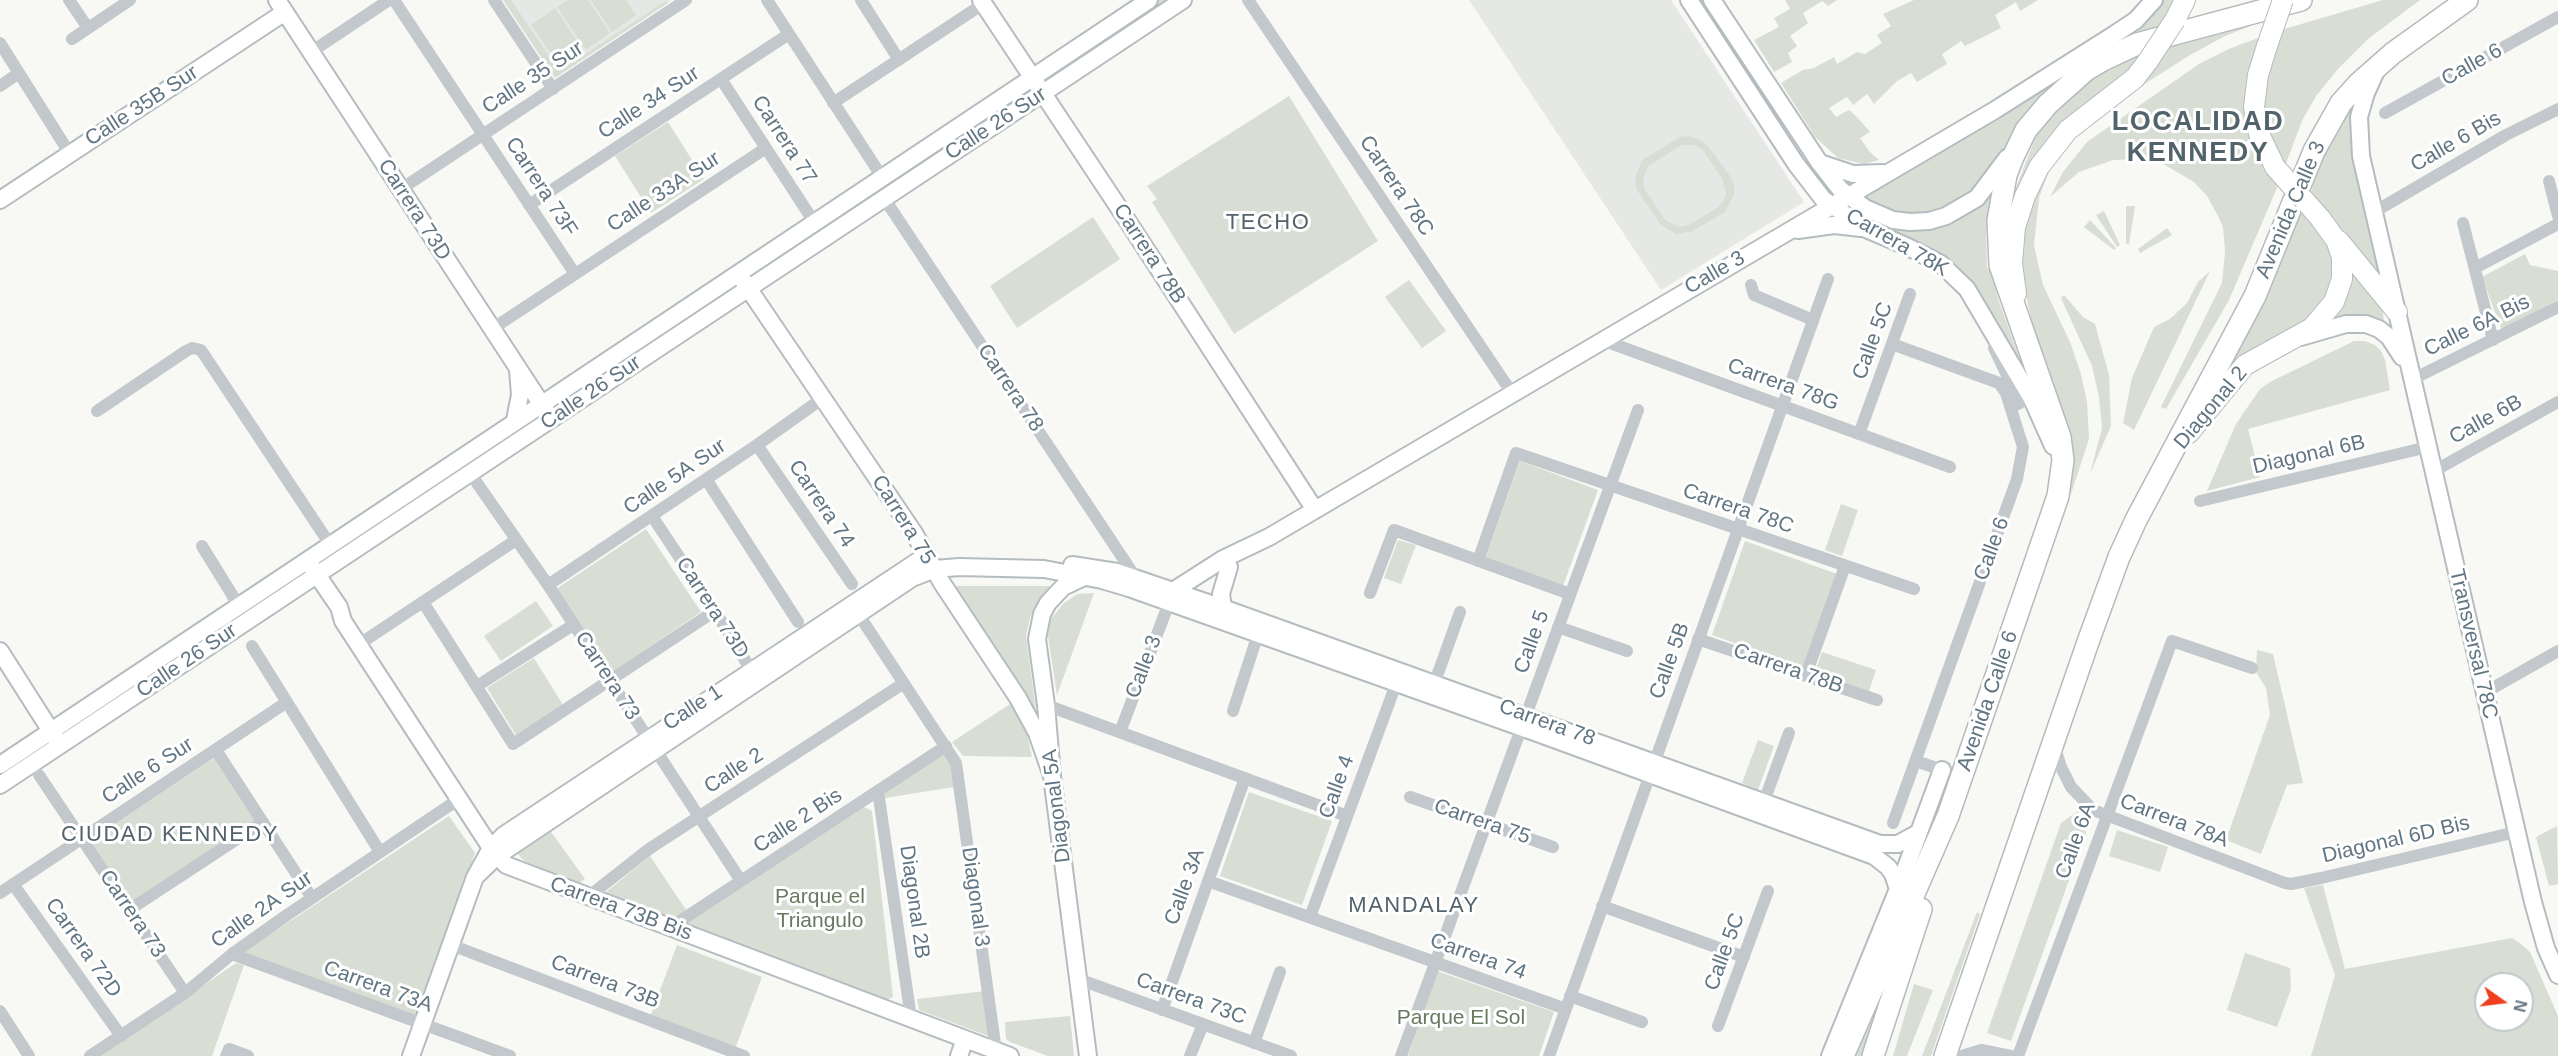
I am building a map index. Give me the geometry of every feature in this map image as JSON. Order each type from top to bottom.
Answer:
[{"type":"highway","points":[[2025,335],[2003,278],[1998,242],[1998,221],[2006,175],[2026,130],[2048,104],[2086,70],[2137,44],[2301,0]]},
{"type":"highway","name":"Avenida Calle 3","points":[[2167,462],[2255,296],[2321,136],[2351,92],[2381,63],[2468,0]]},
{"type":"highway","name":"Avenida Calle 6","points":[[1843,1056],[1948,816],[2054,509],[2062,472],[2063,449],[2025,335]]},
{"type":"highway","points":[[1945,1056],[2053,741],[2116,566],[2136,520],[2167,462]]},
{"type":"highway","points":[[1873,1056],[1912,941],[1948,816]]},
{"type":"main road","points":[[2025,335],[2012,263],[2015,227],[2025,196],[2039,167],[2058,140],[2082,117],[2135,78],[2175,20],[2185,0]]},
{"type":"main road","name":"Diagonal 2","points":[[2167,462],[2245,365],[2298,337],[2323,318],[2340,290],[2342,257],[2325,224],[2275,167],[2259,134],[2254,107],[2258,75],[2283,0]]},
{"type":"main road","points":[[2325,224],[2397,312]]},
{"type":"street","points":[[69,0],[88,28]]},
{"type":"street","points":[[72,39],[130,0]]},
{"type":"street","points":[[311,52],[389,0]]},
{"type":"street","name":"Carrera 73F","points":[[394,0],[575,274]]},
{"type":"street","points":[[494,0],[552,89]]},
{"type":"street","name":"Calle 35 Sur","points":[[401,189],[686,0]]},
{"type":"street","points":[[767,0],[882,177]]},
{"type":"street","points":[[861,0],[899,60]]},
{"type":"street","name":"Calle 26 Sur","points":[[0,785],[56,738],[239,606],[307,571],[331,546],[515,420],[1149,0]]},
{"type":"street","name":"Calle 26 Sur","points":[[0,765],[56,738],[307,571],[470,473],[747,287],[1183,0]]},
{"type":"street","name":"Carrera 78C","points":[[1248,0],[1512,393]]},
{"type":"street","name":"Carrera 78K","points":[[1689,0],[1796,164],[1823,198],[1866,228],[1932,259],[1959,279],[1982,312],[2040,415],[2062,472]]},
{"type":"street","name":"Carrera 78K","points":[[1712,0],[1819,162],[1848,195],[1865,208],[1893,220],[1929,221],[1946,216],[1977,198],[1996,175],[2026,130]]},
{"type":"street","name":"Calle 3","points":[[1120,732],[1175,596],[1223,559],[1269,537],[1995,110],[2136,20],[2154,0]]},
{"type":"street","points":[[834,103],[982,2]]},
{"type":"street","name":"Carrera 78B","points":[[982,2],[1315,510]]},
{"type":"street","name":"Carrera 73D","points":[[281,6],[552,419]]},
{"type":"street","name":"Calle 35B Sur","points":[[0,200],[70,154],[281,6]]},
{"type":"street","name":"Calle 6","points":[[2385,113],[2558,17]]},
{"type":"street","name":"Calle 34 Sur","points":[[530,205],[789,34]]},
{"type":"street","points":[[0,43],[70,154]]},
{"type":"street","name":"Transversal 78C","points":[[2381,63],[2363,99],[2358,131],[2361,156],[2534,909],[2558,975]]},
{"type":"street","points":[[0,86],[19,73]]},
{"type":"street","name":"Carrera 77","points":[[721,79],[814,222]]},
{"type":"street","name":"Calle 6 Bis","points":[[2374,212],[2506,135],[2558,109]]},
{"type":"street","name":"Calle 33A Sur","points":[[492,329],[766,148]]},
{"type":"street","points":[[1819,162],[1834,170],[1853,174],[1888,172]]},
{"type":"street","points":[[2549,181],[2558,216]]},
{"type":"street","name":"Carrera 78","points":[[884,198],[1136,578]]},
{"type":"street","points":[[2463,223],[2493,340]]},
{"type":"street","points":[[2475,268],[2558,224]]},
{"type":"street","points":[[1772,240],[1818,226],[1842,225],[1866,228]]},
{"type":"street","name":"Calle 6","points":[[1893,823],[2020,468],[2022,440],[2016,405],[1969,304],[1955,283],[1932,259]]},
{"type":"street","name":"Carrera 75","points":[[738,273],[914,533],[1029,716],[1052,776]]},
{"type":"street","name":"Calle 5B","points":[[1549,1056],[1828,279]]},
{"type":"street","points":[[1752,285],[1754,295],[1813,320]]},
{"type":"street","name":"Calle 5C","points":[[1859,434],[1910,294]]},
{"type":"street","name":"Calle 6A Bis","points":[[2413,380],[2558,307]]},
{"type":"street","name":"Transversal 78C","points":[[2298,337],[2346,324],[2373,326],[2395,343],[2413,380]]},
{"type":"street","name":"Carrera 78G","points":[[1602,340],[1950,467]]},
{"type":"street","name":"Calle 6","points":[[1892,344],[1999,383],[2016,405]]},
{"type":"street","points":[[98,411],[186,351],[196,348],[205,354],[331,546]]},
{"type":"street","points":[[515,420],[520,395],[518,368]]},
{"type":"street","name":"Calle 5A Sur","points":[[549,585],[823,398]]},
{"type":"street","name":"Calle 6B","points":[[2433,471],[2558,402]]},
{"type":"street","name":"Calle 5","points":[[1401,1056],[1638,410]]},
{"type":"street","name":"Carrera 74","points":[[757,445],[852,584]]},
{"type":"street","name":"Diagonal 6B","points":[[2200,501],[2428,447]]},
{"type":"street","name":"Carrera 78C","points":[[1478,561],[1516,453],[1914,589]]},
{"type":"street","name":"Carrera 73","points":[[470,473],[549,585],[609,681],[741,881]]},
{"type":"street","points":[[706,479],[798,622]]},
{"type":"street","name":"Carrera 73D","points":[[652,516],[716,611],[752,670]]},
{"type":"street","points":[[1370,593],[1394,530],[1570,594]]},
{"type":"street","name":"Calle 3","points":[[1175,596],[1229,567],[1269,537]]},
{"type":"street","points":[[358,645],[516,540]]},
{"type":"street","points":[[202,546],[239,606]]},
{"type":"street","points":[[931,562],[959,567],[1044,570],[1175,596]]},
{"type":"street","name":"Calle 1","points":[[652,744],[752,670],[859,615],[931,562]]},
{"type":"street","name":"Calle 1","points":[[411,1056],[476,877],[504,835],[652,744],[931,562]]},
{"type":"street","points":[[1044,570],[1071,565],[1105,568],[1136,578],[1175,596]]},
{"type":"street","points":[[1806,675],[1845,566]]},
{"type":"street","points":[[1223,608],[1221,594],[1229,567]]},
{"type":"street","name":"Carrera 73B Bis","points":[[307,571],[339,607],[343,621],[358,645],[494,852],[506,865],[519,872],[1003,1053]]},
{"type":"street","name":"Diagonal 5A","points":[[1084,577],[1063,587],[1048,603],[1041,614],[1037,639],[1088,1056]]},
{"type":"street","name":"Carrera 78","points":[[1175,596],[1223,608],[1398,677],[1762,808],[1880,844],[1898,844],[1918,833]]},
{"type":"street","name":"Carrera 78","points":[[1175,596],[1258,634],[1398,677]]},
{"type":"street","points":[[423,602],[513,744],[716,611]]},
{"type":"street","points":[[1432,689],[1460,612]]},
{"type":"street","points":[[859,615],[946,746]]},
{"type":"street","points":[[477,686],[573,625]]},
{"type":"street","points":[[1558,627],[1627,651]]},
{"type":"street","points":[[1233,711],[1258,634]]},
{"type":"street","name":"Carrera 78B","points":[[1698,639],[1877,700]]},
{"type":"street","name":"Calle 6A","points":[[2018,1056],[2105,816],[2172,641],[2252,668]]},
{"type":"street","points":[[252,646],[380,852]]},
{"type":"street","points":[[0,651],[56,738]]},
{"type":"street","points":[[2484,693],[2558,651]]},
{"type":"street","name":"Calle 4","points":[[1310,917],[1398,677]]},
{"type":"street","name":"Calle 2","points":[[588,897],[650,849],[904,683]]},
{"type":"street","name":"Calle 6 Sur","points":[[0,892],[287,702]]},
{"type":"street","points":[[1046,705],[1347,816]]},
{"type":"street","points":[[1762,808],[1789,733]]},
{"type":"street","name":"Carrera 78A","points":[[2053,741],[2061,767],[2071,787],[2086,805],[2105,816],[2285,883]]},
{"type":"street","name":"Calle 2 Bis","points":[[671,927],[946,746]]},
{"type":"street","name":"Diagonal 3","points":[[946,746],[956,764],[958,773],[1003,1053]]},
{"type":"street","points":[[216,750],[312,898]]},
{"type":"street","points":[[1830,1056],[1898,889],[1942,770],[1916,761]]},
{"type":"street","name":"Carrera 73","points":[[39,775],[185,993]]},
{"type":"street","name":"Calle 3A","points":[[1162,1010],[1245,778]]},
{"type":"street","name":"Diagonal 2B","points":[[878,791],[911,1018]]},
{"type":"street","name":"Carrera 75","points":[[1410,797],[1553,847]]},
{"type":"street","name":"Calle 2A Sur","points":[[90,1056],[185,993],[232,954],[312,898],[459,799]]},
{"type":"street","name":"Carrera 78","points":[[1762,808],[1881,859],[1893,874],[1898,889]]},
{"type":"street","points":[[129,910],[263,822]]},
{"type":"street","name":"Diagonal 6D Bis","points":[[2285,883],[2291,884],[2321,878],[2516,832]]},
{"type":"street","name":"Carrera 74","points":[[1208,881],[1566,1009]]},
{"type":"street","name":"Carrera 72D","points":[[13,884],[120,1036]]},
{"type":"street","name":"Calle 5C","points":[[1718,1026],[1768,891]]},
{"type":"street","points":[[1602,906],[1744,957]]},
{"type":"street","name":"Carrera 73B","points":[[451,945],[744,1056]]},
{"type":"street","name":"Carrera 73A","points":[[232,954],[510,1056]]},
{"type":"street","points":[[1254,1043],[1280,972]]},
{"type":"street","name":"Carrera 73C","points":[[1078,980],[1289,1056]]},
{"type":"street","points":[[1570,996],[1642,1022]]},
{"type":"street","points":[[0,1011],[30,1056]]},
{"type":"street","points":[[1190,1056],[1203,1024]]},
{"type":"street","points":[[959,1056],[965,1039]]},
{"type":"street","points":[[1962,1056],[1981,1050],[2011,1056]]},
{"type":"street","points":[[227,1052],[248,1056]]},
{"type":"shaded area","points":[[503,0],[672,0],[555,78]]},
{"type":"shaded area","points":[[1469,0],[1671,0],[1804,202],[1661,290]]},
{"type":"green space","points":[[503,0],[511,0],[559,71],[666,1],[668,3],[555,78]]},
{"type":"green space","points":[[568,0],[588,0],[610,33],[586,50],[557,7]]},
{"type":"green space","points":[[591,0],[626,0],[636,15],[612,32]]},
{"type":"green space","points":[[1159,0],[1173,0],[1067,70],[1063,64]]},
{"type":"green space","points":[[1700,0],[1707,0],[1823,175],[1818,178]]},
{"type":"green space","points":[[1785,0],[1837,0],[1828,6],[1822,1],[1803,13],[1808,23],[1790,36],[1797,46],[1788,53],[1792,62],[1774,72],[1754,40],[1779,27],[1774,18],[1790,9]]},
{"type":"green space","points":[[1914,0],[2038,0],[2020,11],[2016,2],[1995,15],[2001,28],[1965,46],[1961,41],[1942,54],[1947,64],[1917,82],[1911,73],[1897,81],[1874,104],[1867,94],[1853,105],[1847,97],[1829,108],[1836,117],[1849,110],[1857,117],[1870,132],[1860,138],[1879,160],[1864,164],[1838,158],[1815,137],[1781,83],[1803,70],[1814,68],[1834,57],[1837,64],[1857,52],[1865,54],[1882,43],[1877,35],[1891,26],[1883,14]]},
{"type":"green space","points":[[2161,0],[2177,0],[2159,30],[2124,40],[2121,35]]},
{"type":"green space","points":[[2383,0],[2420,0],[2368,39],[2338,69],[2316,96],[2302,121],[2285,166],[2272,148],[2261,104],[2264,81],[2281,30]]},
{"type":"green space","points":[[555,8],[584,51],[560,67],[531,25]]},
{"type":"green space","points":[[2266,20],[2225,36],[2190,55],[2124,97],[2073,137],[2056,159],[2047,176],[2039,198],[2034,245],[2043,285],[2070,342],[2081,374],[2087,402],[2089,439],[2071,494],[2072,461],[2069,434],[2032,322],[2020,270],[2019,250],[2025,214],[2036,185],[2048,163],[2067,138],[2151,68],[2169,43]]},
{"type":"green space","points":[[2261,37],[2249,78],[2279,183],[2229,300],[2166,409],[2161,407],[2222,283],[2225,252],[2223,227],[2217,214],[2207,196],[2194,182],[2160,162],[2138,159],[2113,160],[2079,172],[2050,197],[2063,172],[2087,142],[2199,64],[2231,48]]},
{"type":"green space","points":[[2146,52],[2136,66],[2093,101],[2011,224],[2016,188],[2036,136],[2057,109],[2093,77],[2128,58]]},
{"type":"green space","points":[[2061,76],[2024,118],[1981,186],[1932,216],[1900,215],[1856,195]]},
{"type":"green space","points":[[1289,96],[1378,241],[1234,334],[1152,202],[1157,199],[1147,186]]},
{"type":"green space","points":[[2359,97],[2352,120],[2352,143],[2386,290],[2311,193],[2321,157],[2339,122]]},
{"type":"green space","points":[[668,122],[704,179],[651,213],[615,156]]},
{"type":"green space","points":[[1688,136],[1707,145],[1730,176],[1734,185],[1734,195],[1725,212],[1693,231],[1676,234],[1661,225],[1637,190],[1635,178],[1642,160],[1680,137]],"holes":[[[1682,145],[1694,145],[1702,149],[1723,180],[1726,193],[1724,200],[1717,208],[1689,225],[1679,227],[1665,220],[1644,188],[1643,179],[1648,166]]]},
{"type":"green space","points":[[1994,186],[1986,233],[1987,268],[1992,269],[1998,299],[2033,395],[1975,290],[1959,269],[1940,254],[1880,226],[1881,222],[1912,229]]},
{"type":"green space","points":[[2126,206],[2135,206],[2129,244],[2126,244]]},
{"type":"green space","points":[[2302,210],[2327,244],[2332,258],[2333,277],[2329,293],[2308,324],[2265,342],[2243,356],[2207,398],[2245,337]]},
{"type":"green space","points":[[2104,211],[2120,245],[2117,247],[2096,215]]},
{"type":"green space","points":[[1093,217],[1120,259],[1017,328],[990,286]]},
{"type":"green space","points":[[2090,220],[2116,248],[2114,250],[2084,227]]},
{"type":"green space","points":[[2167,228],[2172,235],[2140,253],[2138,249]]},
{"type":"green space","points":[[2525,254],[2530,265],[2558,271],[2558,300],[2502,331],[2482,277]]},
{"type":"green space","points":[[2348,263],[2382,307],[2384,321],[2324,326],[2345,300]]},
{"type":"green space","points":[[2210,271],[2134,430],[2123,423],[2132,378],[2154,327],[2170,319],[2187,303],[2198,282]]},
{"type":"green space","points":[[1409,280],[1446,331],[1422,348],[1385,297]]},
{"type":"green space","points":[[2064,295],[2083,317],[2095,324],[2109,375],[2111,426],[2090,474],[2102,428],[2099,397],[2092,366],[2061,298]]},
{"type":"green space","points":[[2354,341],[2365,341],[2375,345],[2381,351],[2385,360],[2390,390],[2248,429],[2260,477],[2207,491],[2236,424],[2260,389]]},
{"type":"green space","points":[[1520,461],[1598,490],[1563,586],[1486,557]]},
{"type":"green space","points":[[1841,504],[1858,510],[1842,556],[1825,550]]},
{"type":"green space","points":[[646,529],[701,612],[612,672],[556,589]]},
{"type":"green space","points":[[1398,540],[1416,545],[1401,584],[1384,578]]},
{"type":"green space","points":[[1745,541],[1837,574],[1804,668],[1712,635]]},
{"type":"green space","points":[[954,586],[1053,586],[1038,603],[1030,617],[1026,636],[1036,710]]},
{"type":"green space","points":[[1094,593],[1057,695],[1048,636],[1051,619],[1063,604],[1077,594]]},
{"type":"green space","points":[[536,601],[553,626],[501,661],[484,636]]},
{"type":"green space","points":[[2257,650],[2273,654],[2303,783],[2287,785],[2261,854],[2226,840],[2270,715],[2266,688],[2256,672]]},
{"type":"green space","points":[[1822,652],[1876,670],[1869,691],[1815,672]]},
{"type":"green space","points":[[534,658],[563,705],[516,735],[487,688]]},
{"type":"green space","points":[[1010,704],[1027,734],[1032,757],[963,756],[952,742]]},
{"type":"green space","points":[[1758,740],[1774,746],[1758,790],[1742,783]]},
{"type":"green space","points":[[941,752],[950,764],[954,787],[885,798],[884,791]]},
{"type":"green space","points":[[216,757],[257,820],[129,904],[88,841]]},
{"type":"green space","points":[[1249,792],[1332,821],[1302,905],[1220,876]]},
{"type":"green space","name":"Parque el Triangulo","points":[[864,807],[872,811],[893,997],[885,1001],[687,928],[685,923]]},
{"type":"green space","points":[[2078,811],[2086,833],[2011,1041],[1987,1033],[2061,823]]},
{"type":"green space","points":[[449,816],[475,853],[417,1018],[242,953]]},
{"type":"green space","points":[[2557,826],[2558,884],[2549,886],[2536,837]]},
{"type":"green space","points":[[549,829],[585,879],[578,884],[524,861],[518,854],[519,850]]},
{"type":"green space","points":[[2117,830],[2168,847],[2160,872],[2109,856]]},
{"type":"green space","points":[[650,856],[688,912],[673,919],[605,893]]},
{"type":"green space","points":[[2323,885],[2345,969],[2512,938],[2530,952],[2558,1016],[2558,1056],[2311,1056],[2335,975],[2304,888]]},
{"type":"green space","points":[[1977,912],[1980,914],[1931,1056],[1922,1056]]},
{"type":"green space","points":[[1907,937],[1867,1056],[1854,1056]]},
{"type":"green space","points":[[677,945],[762,977],[735,1049],[650,1017]]},
{"type":"green space","points":[[2245,953],[2290,968],[2291,989],[2277,1027],[2227,1010]]},
{"type":"green space","points":[[236,963],[244,965],[212,1056],[101,1056]]},
{"type":"green space","name":"Parque El Sol","points":[[1437,971],[1554,1012],[1539,1056],[1408,1056]]},
{"type":"green space","points":[[1914,984],[1933,990],[1907,1056],[1893,1056]]},
{"type":"green space","points":[[985,991],[991,1037],[919,1010],[917,999]]},
{"type":"green space","points":[[1070,1016],[1074,1056],[1048,1056],[1006,1039],[1005,1022]]},
{"type":"district","name":"LOCALIDAD KENNEDY","points":[[2198,138]]},
{"type":"district","name":"TECHO","points":[[1268,223]]},
{"type":"district","name":"CIUDAD KENNEDY","points":[[170,835]]},
{"type":"district","name":"MANDALAY","points":[[1414,906]]}]
